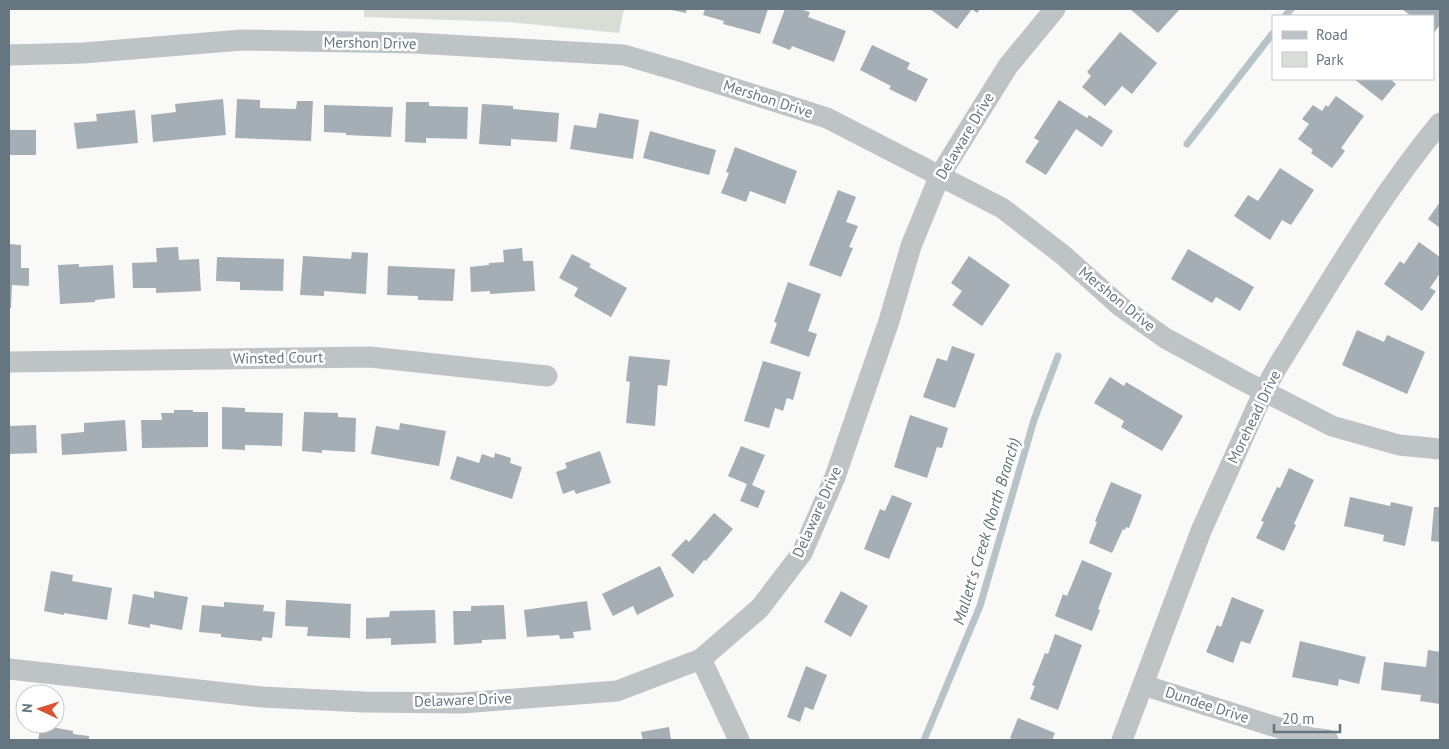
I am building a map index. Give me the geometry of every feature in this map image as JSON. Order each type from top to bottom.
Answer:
[{"type":"street","name":"Delaware Drive","points":[[9,669],[262,697],[364,702],[462,703],[618,691],[701,659],[760,608],[802,553],[835,477],[889,321],[911,246],[940,175],[1008,66],[1055,9]]},
{"type":"street","name":"Mershon Drive","points":[[9,54],[83,53],[242,40],[414,43],[624,55],[679,70],[827,118],[1002,208],[1064,255],[1120,306],[1165,338],[1332,426],[1399,445],[1440,449]]},
{"type":"street","name":"Morehead Drive","points":[[1122,740],[1201,531],[1264,391],[1358,238],[1412,157],[1440,123]]},
{"type":"street","name":"Winsted Court","points":[[9,362],[370,357],[547,376]]},
{"type":"street","points":[[701,659],[739,740]]},
{"type":"street","name":"Dundee Drive","points":[[1144,685],[1311,738],[1328,740]]},
{"type":"green space","points":[[364,9],[624,9],[619,33],[509,22],[364,17]]},
{"type":"building","points":[[667,9],[687,9],[686,13]]},
{"type":"building","points":[[705,9],[768,9],[760,34],[723,24],[724,21],[703,15]]},
{"type":"building","points":[[785,9],[800,9],[810,12],[808,17],[846,31],[834,62],[792,46],[790,50],[772,43]]},
{"type":"building","points":[[930,9],[972,9],[957,29]]},
{"type":"building","points":[[972,9],[980,9],[977,13]]},
{"type":"building","points":[[1130,9],[1180,9],[1158,33]]},
{"type":"building","points":[[1402,9],[1440,9],[1440,25],[1434,33],[1434,15],[1410,15]]},
{"type":"building","points":[[1120,32],[1157,63],[1132,94],[1122,86],[1105,106],[1082,87],[1091,76],[1087,72]]},
{"type":"building","points":[[872,45],[910,63],[907,69],[928,79],[916,102],[889,89],[891,86],[860,70]]},
{"type":"building","points":[[1355,80],[1391,80],[1396,84],[1382,101]]},
{"type":"building","points":[[1336,96],[1364,116],[1341,148],[1345,151],[1332,168],[1311,153],[1313,150],[1298,139],[1309,124],[1302,119],[1313,105],[1322,111],[1326,105],[1328,107]]},
{"type":"building","points":[[223,99],[226,135],[153,142],[151,115],[176,112],[175,104]]},
{"type":"building","points":[[237,99],[260,100],[260,108],[296,109],[297,101],[313,101],[311,141],[235,138]]},
{"type":"building","points":[[1059,100],[1087,118],[1089,115],[1113,131],[1102,147],[1076,129],[1046,175],[1025,162],[1039,141],[1034,138]]},
{"type":"building","points":[[406,102],[429,102],[429,106],[468,107],[467,139],[426,138],[426,143],[405,142]]},
{"type":"building","points":[[482,104],[513,106],[513,109],[559,113],[557,142],[511,139],[511,146],[479,144]]},
{"type":"building","points":[[324,105],[393,107],[391,137],[324,132]]},
{"type":"building","points":[[135,110],[138,143],[77,149],[74,123],[97,121],[96,114]]},
{"type":"building","points":[[599,113],[639,120],[633,159],[570,149],[574,125],[596,128]]},
{"type":"building","points":[[10,130],[36,130],[36,155],[9,155]]},
{"type":"building","points":[[650,131],[716,150],[709,175],[643,158]]},
{"type":"building","points":[[735,147],[797,171],[785,204],[750,191],[746,202],[721,193],[729,173],[726,172]]},
{"type":"building","points":[[1280,168],[1314,190],[1291,225],[1282,220],[1270,240],[1234,216],[1248,195],[1258,201]]},
{"type":"building","points":[[838,190],[856,197],[846,222],[858,226],[849,247],[853,248],[841,277],[809,265]]},
{"type":"building","points":[[1440,202],[1440,228],[1428,219]]},
{"type":"building","points":[[1419,242],[1440,257],[1440,273],[1430,288],[1436,291],[1422,311],[1384,284],[1400,261],[1404,264]]},
{"type":"building","points":[[9,244],[21,245],[21,268],[29,268],[29,286],[12,285],[11,308],[9,308]]},
{"type":"building","points":[[178,247],[179,260],[199,259],[201,291],[156,293],[156,288],[133,288],[132,263],[157,262],[156,248]]},
{"type":"building","points":[[522,248],[523,261],[533,261],[535,291],[490,294],[490,291],[471,292],[470,267],[504,262],[503,250]]},
{"type":"building","points":[[1188,249],[1254,287],[1240,311],[1216,297],[1212,303],[1171,279]]},
{"type":"building","points":[[352,252],[368,253],[366,294],[324,291],[324,296],[300,295],[303,256],[351,259]]},
{"type":"building","points":[[572,254],[591,264],[589,267],[627,288],[611,317],[574,296],[578,288],[559,278]]},
{"type":"building","points":[[969,256],[1010,285],[982,326],[952,305],[962,291],[951,283]]},
{"type":"building","points":[[217,257],[284,259],[283,291],[240,290],[240,282],[216,281]]},
{"type":"building","points":[[79,264],[79,267],[113,265],[115,298],[95,300],[95,302],[60,304],[58,265]]},
{"type":"building","points":[[388,266],[455,269],[453,301],[418,300],[418,296],[387,295]]},
{"type":"building","points":[[788,282],[821,294],[808,331],[817,334],[809,357],[770,343],[777,323],[774,322]]},
{"type":"building","points":[[1357,330],[1384,342],[1387,335],[1425,352],[1407,394],[1342,365]]},
{"type":"building","points":[[952,346],[975,354],[955,408],[923,397],[937,358],[947,361]]},
{"type":"building","points":[[629,356],[670,360],[667,386],[658,385],[655,426],[626,423],[630,382],[626,381]]},
{"type":"building","points":[[763,361],[801,372],[793,400],[787,398],[783,411],[775,408],[769,428],[744,421]]},
{"type":"building","points":[[1110,377],[1124,386],[1126,382],[1183,416],[1162,451],[1121,427],[1124,421],[1094,403]]},
{"type":"building","points":[[222,407],[245,408],[245,412],[283,413],[282,446],[245,445],[245,450],[222,449]]},
{"type":"building","points":[[174,410],[208,412],[208,447],[142,448],[141,420],[162,420],[161,413],[174,413]]},
{"type":"building","points":[[304,412],[338,413],[338,417],[356,418],[355,452],[322,450],[322,453],[302,451]]},
{"type":"building","points":[[910,415],[948,428],[942,448],[937,447],[927,478],[894,467]]},
{"type":"building","points":[[125,420],[127,451],[62,455],[61,434],[84,432],[84,423]]},
{"type":"building","points":[[400,423],[446,431],[439,466],[371,454],[376,426],[399,430]]},
{"type":"building","points":[[36,425],[37,453],[9,454],[9,426]]},
{"type":"building","points":[[741,446],[765,455],[752,485],[765,491],[758,508],[740,501],[747,484],[728,476]]},
{"type":"building","points":[[600,451],[611,483],[576,494],[574,490],[563,494],[556,472],[567,468],[565,463]]},
{"type":"building","points":[[495,453],[511,458],[510,463],[522,467],[512,499],[450,479],[457,456],[479,463],[482,454],[494,458]]},
{"type":"building","points":[[1289,468],[1314,480],[1284,551],[1256,538],[1264,522],[1261,521],[1277,487],[1280,488]]},
{"type":"building","points":[[1111,482],[1142,495],[1129,528],[1123,529],[1112,553],[1089,543],[1097,522],[1095,521]]},
{"type":"building","points":[[892,495],[912,503],[889,559],[864,549],[880,509],[885,511]]},
{"type":"building","points":[[1350,497],[1390,506],[1391,502],[1413,507],[1405,546],[1383,541],[1384,535],[1344,526]]},
{"type":"building","points":[[1434,507],[1440,507],[1440,542],[1431,541]]},
{"type":"building","points":[[714,513],[733,529],[693,574],[671,555],[686,539],[689,542]]},
{"type":"building","points":[[1082,560],[1112,573],[1092,631],[1055,616],[1063,594],[1067,596]]},
{"type":"building","points":[[660,566],[674,596],[637,615],[633,606],[613,616],[602,594]]},
{"type":"building","points":[[51,571],[73,575],[72,581],[112,588],[107,620],[44,611]]},
{"type":"building","points":[[154,591],[188,597],[182,630],[150,624],[150,628],[128,624],[133,594],[154,598]]},
{"type":"building","points":[[841,591],[868,606],[851,637],[824,622]]},
{"type":"building","points":[[1232,597],[1264,610],[1250,644],[1241,641],[1233,663],[1206,652],[1217,625],[1221,627]]},
{"type":"building","points":[[286,600],[351,604],[350,638],[307,636],[308,627],[285,626]]},
{"type":"building","points":[[587,601],[591,630],[573,632],[574,638],[560,639],[559,635],[527,637],[524,610]]},
{"type":"building","points":[[224,602],[264,605],[263,611],[275,612],[272,638],[262,637],[262,641],[221,637],[221,634],[199,632],[202,605],[224,607]]},
{"type":"building","points":[[504,605],[506,639],[482,640],[482,643],[454,645],[453,611],[471,611],[471,606]]},
{"type":"building","points":[[435,610],[436,643],[391,645],[391,638],[366,639],[366,618],[389,617],[390,611]]},
{"type":"building","points":[[1055,634],[1082,645],[1058,710],[1030,699],[1035,686],[1032,685],[1045,653],[1048,654]]},
{"type":"building","points":[[1300,641],[1366,657],[1359,684],[1339,679],[1338,686],[1292,677]]},
{"type":"building","points":[[1428,650],[1440,652],[1440,704],[1420,701],[1421,695],[1381,690],[1384,662],[1426,667]]},
{"type":"building","points":[[806,666],[827,675],[813,710],[805,707],[800,722],[787,717]]},
{"type":"building","points":[[1018,718],[1055,733],[1052,740],[1015,740],[1010,738]]},
{"type":"building","points":[[669,727],[671,740],[643,740],[641,732]]},
{"type":"building","points":[[65,730],[73,731],[73,734],[89,736],[89,740],[38,740],[39,734],[65,734]]},
{"type":"waterway","name":"Mallett's Creek (North Branch)","points":[[1286,15],[1291,9]]},
{"type":"waterway","name":"Mallett's Creek (North Branch)","points":[[1187,144],[1272,34]]},
{"type":"waterway","name":"Mallett's Creek (North Branch)","points":[[924,740],[980,606],[1034,420],[1058,356]]}]
